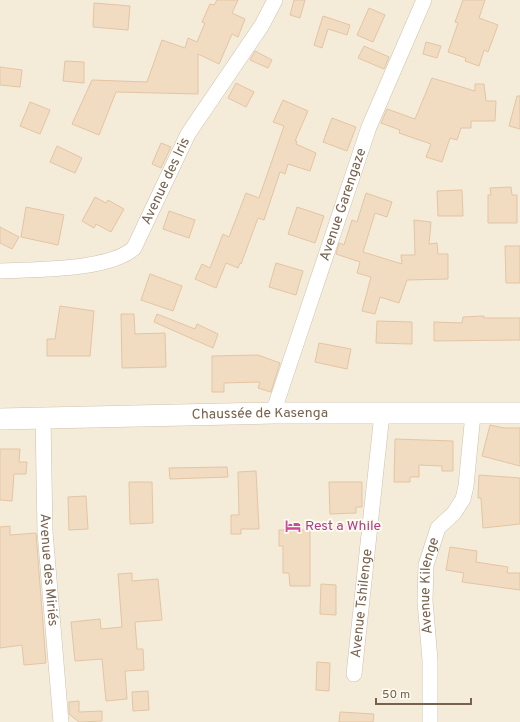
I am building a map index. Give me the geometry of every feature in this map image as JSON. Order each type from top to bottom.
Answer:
[{"type":"main road","name":"Chaussée de Kasenga","points":[[0,419],[273,413],[520,413]]},
{"type":"street","name":"Avenue des Iris","points":[[0,271],[79,266],[117,259],[134,248],[188,134],[262,25],[275,0]]},
{"type":"street","name":"Avenue Garengaze","points":[[273,413],[369,127],[424,0]]},
{"type":"street","name":"Avenue Tshilenge","points":[[354,674],[382,414]]},
{"type":"street","name":"Avenue Kilenge","points":[[430,722],[430,660],[425,601],[426,565],[438,528],[454,512],[463,500],[466,486],[473,414]]},
{"type":"street","name":"Avenue des Miriés","points":[[43,418],[45,532],[61,722]]},
{"type":"shaded area","points":[[0,0],[520,0],[520,722],[0,722]]},
{"type":"building","points":[[217,0],[238,0],[232,13],[245,19],[238,37],[232,34],[219,64],[198,54],[198,94],[116,92],[99,135],[72,124],[92,80],[147,82],[162,40],[185,48],[188,38],[197,42],[205,23],[202,22],[210,4],[214,5]]},
{"type":"building","points":[[294,0],[305,0],[300,18],[290,15]]},
{"type":"building","points":[[463,0],[485,0],[479,18],[498,25],[488,52],[484,50],[479,66],[465,61],[466,58],[448,52],[458,23],[455,22]]},
{"type":"building","points":[[94,3],[130,6],[128,30],[93,27]]},
{"type":"building","points":[[369,8],[385,15],[373,42],[357,35]]},
{"type":"building","points":[[323,16],[350,25],[347,35],[328,29],[322,48],[314,45]]},
{"type":"building","points":[[426,42],[441,46],[437,58],[423,54]]},
{"type":"building","points":[[364,46],[389,57],[384,69],[358,58]]},
{"type":"building","points":[[255,51],[272,60],[268,68],[250,60]]},
{"type":"building","points":[[65,61],[84,62],[84,83],[63,81]]},
{"type":"building","points":[[0,67],[22,70],[20,87],[0,85]]},
{"type":"building","points":[[432,78],[475,91],[475,84],[484,84],[486,101],[496,101],[495,121],[471,121],[471,128],[461,128],[457,140],[450,138],[442,162],[426,157],[431,144],[399,133],[400,130],[381,123],[387,109],[415,119]]},
{"type":"building","points":[[236,83],[254,92],[246,107],[228,98]]},
{"type":"building","points":[[517,96],[520,96],[520,129],[509,126]]},
{"type":"building","points":[[283,100],[308,111],[295,141],[297,141],[296,144],[316,153],[310,171],[288,164],[285,174],[280,172],[264,220],[258,218],[241,264],[240,263],[238,268],[226,263],[216,288],[195,279],[202,264],[210,268],[223,234],[229,237],[246,193],[259,198],[284,126],[273,122]]},
{"type":"building","points":[[30,102],[50,110],[40,134],[20,126]]},
{"type":"building","points":[[332,118],[356,127],[347,151],[323,142]]},
{"type":"building","points":[[161,143],[171,147],[161,168],[152,164]]},
{"type":"building","points":[[57,146],[82,158],[75,173],[50,162]]},
{"type":"building","points":[[511,187],[512,195],[517,195],[517,223],[488,223],[488,195],[491,195],[490,188]]},
{"type":"building","points":[[462,190],[463,216],[438,216],[437,191]]},
{"type":"building","points":[[366,193],[392,202],[387,217],[375,213],[363,252],[402,264],[401,255],[415,255],[414,220],[431,222],[429,244],[437,243],[438,254],[448,254],[448,279],[407,280],[399,303],[380,297],[375,314],[362,311],[371,277],[357,273],[360,262],[336,254],[339,243],[344,245],[352,220],[357,222]]},
{"type":"building","points":[[95,197],[106,203],[108,200],[124,209],[111,232],[96,224],[94,228],[82,221]]},
{"type":"building","points":[[26,207],[64,215],[58,245],[21,237]]},
{"type":"building","points":[[297,207],[324,216],[315,243],[288,234]]},
{"type":"building","points":[[169,211],[195,220],[189,238],[163,229]]},
{"type":"building","points":[[0,227],[19,237],[12,249],[0,243]]},
{"type":"building","points":[[505,246],[520,246],[520,283],[506,283]]},
{"type":"building","points":[[276,263],[303,271],[296,295],[269,287]]},
{"type":"building","points":[[150,274],[182,286],[173,311],[141,300]]},
{"type":"building","points":[[60,306],[94,311],[90,356],[47,356],[47,339],[55,339]]},
{"type":"building","points":[[121,314],[134,314],[135,334],[165,333],[166,367],[122,368]]},
{"type":"building","points":[[157,314],[195,329],[197,324],[218,334],[213,348],[154,322]]},
{"type":"building","points":[[484,316],[484,318],[520,318],[520,340],[434,341],[434,322],[462,323],[463,317]]},
{"type":"building","points":[[377,321],[412,322],[412,344],[376,343]]},
{"type":"building","points":[[319,343],[351,349],[347,369],[315,362]]},
{"type":"building","points":[[258,355],[280,363],[271,392],[258,388],[260,382],[224,383],[224,392],[212,392],[212,356]]},
{"type":"building","points":[[490,425],[504,428],[520,428],[520,466],[482,456]]},
{"type":"building","points":[[395,439],[453,441],[453,471],[442,471],[442,466],[419,465],[419,477],[410,477],[410,482],[394,482]]},
{"type":"building","points":[[0,449],[20,449],[19,462],[27,462],[26,474],[14,474],[12,501],[0,500]]},
{"type":"building","points":[[227,467],[228,477],[170,479],[169,468]]},
{"type":"building","points":[[256,471],[259,529],[241,529],[241,534],[231,534],[231,515],[239,515],[238,472]]},
{"type":"building","points":[[479,475],[520,478],[520,524],[483,528],[481,498],[478,498]]},
{"type":"building","points":[[129,482],[152,482],[153,523],[130,524]]},
{"type":"building","points":[[329,482],[362,482],[362,507],[356,507],[356,513],[330,514]]},
{"type":"building","points":[[86,496],[88,529],[69,530],[68,497]]},
{"type":"building","points":[[10,526],[10,535],[36,533],[46,663],[24,665],[22,645],[0,648],[0,527]]},
{"type":"building","points":[[279,530],[310,530],[310,586],[290,586],[289,573],[283,573],[283,546],[279,546]]},
{"type":"building","points":[[450,547],[477,551],[476,562],[508,567],[507,573],[520,573],[520,590],[462,582],[464,573],[446,570]]},
{"type":"building","points":[[132,573],[132,581],[158,579],[162,620],[135,622],[137,649],[143,649],[144,670],[125,671],[127,699],[106,701],[102,659],[75,661],[71,622],[100,619],[101,629],[122,627],[118,574]]},
{"type":"building","points":[[321,584],[336,585],[336,615],[320,614]]},
{"type":"building","points":[[317,662],[330,663],[329,691],[316,690]]},
{"type":"building","points":[[148,691],[149,710],[133,711],[132,692]]},
{"type":"building","points":[[79,701],[79,712],[102,711],[102,721],[79,722],[69,714],[69,702]]},
{"type":"building","points":[[340,712],[374,714],[373,722],[339,722]]},
{"type":"place","name":"Rest a While","points":[[293,526]]}]
